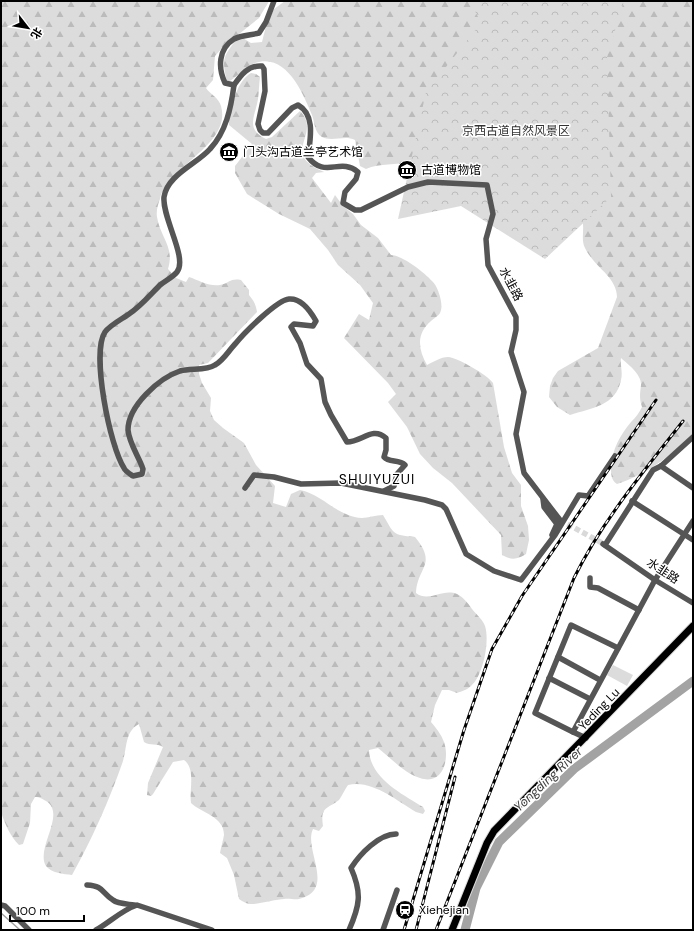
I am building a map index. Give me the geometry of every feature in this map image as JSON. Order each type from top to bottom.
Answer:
[{"type":"main road","name":"Yeding Lu","points":[[452,930],[487,843],[494,831],[586,738],[693,626]]},
{"type":"street","points":[[274,1],[266,22],[259,33],[234,39],[221,54],[220,67],[222,77],[225,83],[234,85],[231,109],[221,132],[210,149],[169,186],[164,196],[166,217],[181,259],[178,272],[136,309],[105,332],[101,342],[100,353],[102,381],[107,413],[114,442],[124,468],[133,476],[142,474],[143,469],[130,438],[129,424],[131,414],[137,404],[150,391],[178,371],[215,366],[236,342],[270,310],[285,299],[296,300],[310,311],[316,321],[313,326],[294,324],[291,327],[300,343],[307,364],[321,379],[325,402],[341,435],[347,442],[355,442],[366,434],[382,435],[386,438],[386,450],[384,457],[387,460],[402,462],[405,464],[397,474],[394,486],[384,491]]},
{"type":"street","name":"水韭路","points":[[234,85],[243,73],[251,67],[262,66],[264,69],[265,91],[258,124],[260,130],[264,133],[268,133],[292,108],[298,105],[304,108],[310,122],[311,134],[308,157],[312,162],[316,166],[323,168],[344,166],[352,168],[358,172],[356,179],[345,192],[343,203],[355,210],[361,210],[408,187],[428,182],[487,185],[494,214],[486,239],[488,265],[516,317],[516,330],[511,352],[524,392],[516,434],[524,473],[560,520]]},
{"type":"street","points":[[693,437],[661,466],[653,470],[632,501],[693,540]]},
{"type":"street","points":[[244,488],[254,475],[274,477],[301,484],[341,483],[384,491],[442,505],[449,515],[466,554],[494,571],[521,580],[563,523],[579,495],[588,496],[616,456]]},
{"type":"street","points":[[661,466],[693,488]]},
{"type":"street","points":[[544,499],[544,507],[557,524],[547,546]]},
{"type":"street","name":"水韭路","points":[[632,501],[604,544],[655,580],[693,602]]},
{"type":"street","points":[[573,732],[655,580],[693,521]]},
{"type":"street","points":[[590,578],[590,587],[598,588],[639,610]]},
{"type":"street","points":[[586,738],[535,712],[571,625],[618,648]]},
{"type":"street","points":[[558,657],[600,680]]},
{"type":"street","points":[[549,678],[590,699]]},
{"type":"street","points":[[348,930],[358,908],[359,895],[357,884],[351,868],[357,858],[380,840],[390,834],[396,834]]},
{"type":"street","points":[[87,885],[97,885],[116,902],[137,906],[212,930]]},
{"type":"street","points":[[382,930],[397,890]]},
{"type":"street","points":[[1,905],[6,906],[29,930]]},
{"type":"street","points":[[96,930],[116,918],[126,909],[137,906]]},
{"type":"green space","points":[[1,1],[269,1],[259,18],[224,46],[215,56],[213,80],[206,88],[220,103],[222,120],[217,132],[208,144],[174,176],[165,187],[157,210],[159,224],[170,254],[168,269],[176,278],[186,282],[189,277],[208,284],[216,285],[232,280],[241,280],[249,290],[249,295],[256,307],[257,312],[208,363],[199,365],[199,374],[202,383],[211,398],[210,411],[214,420],[244,443],[256,465],[275,486],[273,503],[286,507],[291,494],[300,490],[316,496],[345,514],[353,517],[364,518],[383,515],[394,532],[401,535],[415,537],[422,546],[426,560],[417,584],[416,593],[426,597],[446,593],[457,594],[467,602],[485,626],[487,640],[486,649],[479,675],[471,686],[457,693],[449,690],[442,690],[435,705],[431,722],[441,736],[446,749],[445,763],[439,775],[428,779],[414,776],[403,769],[378,748],[369,750],[375,769],[381,777],[397,791],[423,807],[425,811],[423,814],[416,812],[374,788],[366,785],[348,785],[339,800],[324,811],[322,820],[323,826],[319,831],[313,829],[311,837],[317,878],[316,887],[310,894],[299,899],[281,899],[247,904],[239,899],[234,875],[227,858],[220,853],[224,835],[220,823],[191,803],[191,774],[188,764],[184,760],[173,762],[153,794],[151,796],[147,795],[148,783],[163,747],[144,742],[139,724],[134,727],[129,735],[123,761],[106,805],[72,875],[54,872],[46,866],[44,850],[52,823],[53,814],[52,807],[46,801],[35,797],[31,804],[30,823],[23,844],[19,845],[8,830],[1,812]]},
{"type":"green space","points":[[285,1],[693,1],[693,434],[658,464],[639,475],[617,484],[612,479],[611,472],[615,449],[623,432],[642,407],[640,398],[641,381],[637,374],[621,358],[622,377],[618,389],[614,395],[602,405],[570,415],[557,407],[549,397],[550,386],[558,371],[598,348],[617,297],[613,284],[585,248],[581,215],[411,160],[366,169],[360,166],[355,140],[347,138],[330,139],[319,135],[304,96],[292,77],[276,63],[266,61],[255,63],[230,81],[227,81],[224,62],[229,49],[237,38],[241,37],[251,43],[262,42],[266,26],[274,9]]},
{"type":"green space","name":"京西古道自然风景区","points":[[470,1],[624,1],[607,57],[611,197],[545,259],[461,206],[398,219],[426,92],[481,23]]},
{"type":"green space","points":[[251,73],[260,77],[258,99],[253,122],[255,131],[266,139],[272,137],[300,111],[306,119],[307,128],[302,150],[304,158],[311,165],[324,172],[316,173],[312,178],[331,203],[335,195],[361,225],[378,238],[391,255],[401,258],[413,265],[434,283],[441,299],[441,307],[438,315],[426,326],[421,336],[420,347],[427,365],[443,358],[453,358],[479,372],[493,383],[504,447],[512,473],[521,485],[521,506],[528,526],[529,540],[526,554],[523,556],[514,559],[502,555],[501,535],[452,483],[433,468],[420,454],[407,427],[388,402],[396,394],[388,383],[344,338],[359,314],[369,320],[373,303],[360,285],[338,265],[328,250],[310,229],[279,214],[247,194],[235,173],[235,166],[252,144],[229,125],[229,120],[239,88],[246,77]]},
{"type":"green space","points":[[613,665],[633,675],[627,686],[607,675]]},
{"type":"waterway","name":"Yongding River","points":[[465,930],[476,888],[499,842],[574,769],[693,681]]},
{"type":"waterway","points":[[1,913],[20,930]]},
{"type":"tunnel","points":[[560,520],[602,543]]},
{"type":"railway","points":[[404,930],[464,730],[492,649],[522,596],[656,400]]},
{"type":"railway","points":[[436,930],[574,578],[597,536],[624,497],[683,421]]},
{"type":"railway","points":[[416,930],[455,777]]},
{"type":"place","name":"门头沟古道兰亭艺术馆","points":[[229,152]]},
{"type":"place","name":"古道博物馆","points":[[407,170]]},
{"type":"place","name":"Xiehejian","points":[[405,910]]},
{"type":"district","name":"SHUIYUZUI","points":[[377,479]]}]
